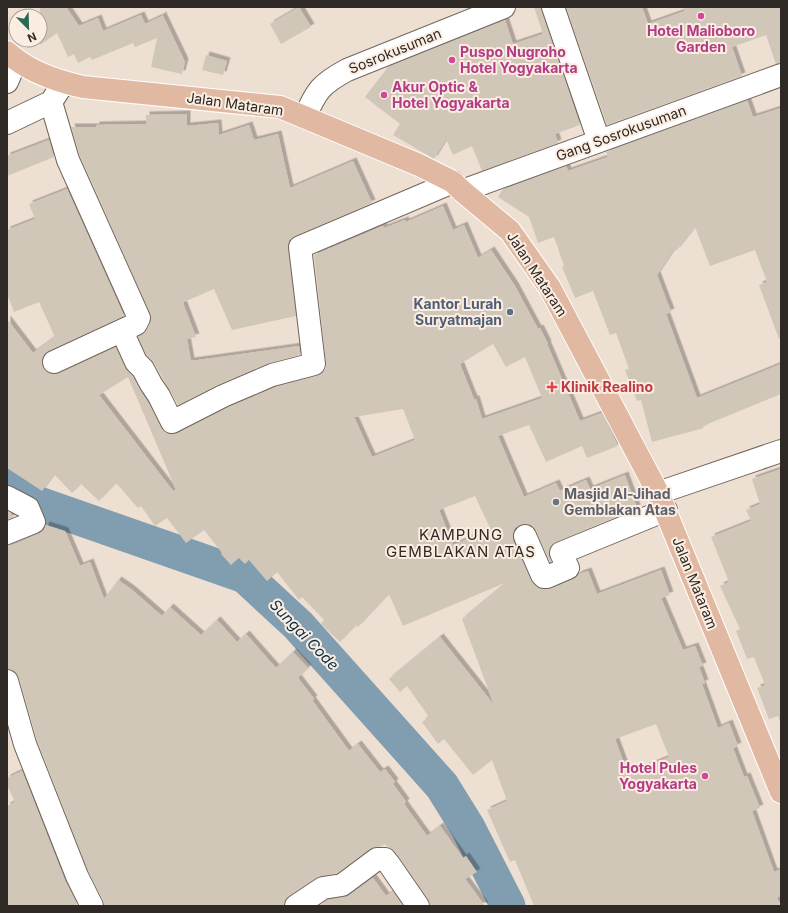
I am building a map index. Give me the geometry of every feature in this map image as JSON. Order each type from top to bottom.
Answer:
[{"type":"main road","name":"Jalan Mataram","points":[[12,56],[38,72],[64,83],[280,107],[419,165],[457,187],[510,230],[550,288],[662,502],[781,792]]},
{"type":"street","name":"Sosrokusuman","points":[[304,117],[316,92],[334,77],[347,70],[504,7]]},
{"type":"street","points":[[553,7],[600,141]]},
{"type":"street","points":[[7,82],[12,56]]},
{"type":"street","name":"Gang Sosrokusuman","points":[[122,330],[136,362],[143,369],[172,422],[223,396],[272,375],[314,364],[300,246],[457,187],[600,141],[781,75]]},
{"type":"street","points":[[7,123],[51,102],[64,83]]},
{"type":"street","points":[[51,102],[68,160],[139,318],[136,324],[54,362]]},
{"type":"street","points":[[525,536],[542,575],[544,578],[547,577],[568,568],[561,553],[662,502],[781,450]]},
{"type":"street","points":[[7,497],[28,508],[34,522],[7,534]]},
{"type":"street","points":[[7,681],[15,736],[25,744],[77,876],[92,906]]},
{"type":"street","points":[[296,906],[323,888],[342,885],[379,859],[385,859],[418,906]]},
{"type":"building","points":[[66,7],[79,26],[98,18],[103,31],[141,15],[145,24],[162,16],[162,14],[185,62],[182,74],[151,67],[157,38],[135,47],[133,43],[92,60],[90,57],[78,63],[74,54],[68,57],[57,33],[48,39],[48,8],[40,8]]},
{"type":"building","points":[[299,7],[311,27],[281,44],[270,24]]},
{"type":"building","points":[[534,7],[541,7],[580,125],[555,134],[558,143],[482,171],[472,146],[453,155],[446,139],[434,159],[393,135],[400,124],[365,97],[388,67],[505,20],[513,44],[543,34]]},
{"type":"building","points":[[566,7],[642,7],[648,24],[685,11],[684,7],[781,7],[781,63],[776,64],[766,35],[732,47],[742,76],[607,125]]},
{"type":"building","points":[[206,55],[227,61],[223,75],[202,70]]},
{"type":"building","points":[[747,100],[753,117],[781,108],[781,339],[779,339],[759,285],[767,282],[755,250],[710,266],[695,227],[676,251],[674,249],[657,275],[671,312],[666,314],[697,398],[781,364],[781,394],[703,426],[704,428],[652,442],[641,400],[637,401],[625,370],[629,369],[616,333],[610,335],[593,291],[575,298],[562,267],[564,266],[554,237],[538,243],[529,217],[498,197],[502,190],[566,166],[568,171],[608,157],[606,152]]},
{"type":"building","points":[[187,114],[187,126],[218,123],[219,135],[249,125],[254,140],[278,134],[290,188],[353,161],[372,203],[295,236],[289,240],[288,248],[296,316],[232,330],[214,289],[183,303],[196,337],[187,339],[191,361],[299,346],[300,355],[267,364],[217,385],[178,405],[154,363],[146,355],[138,337],[147,330],[151,319],[150,313],[80,156],[71,127],[146,124],[146,115]]},
{"type":"building","points":[[49,140],[54,157],[7,176],[7,156]]},
{"type":"building","points":[[67,189],[124,316],[49,351],[44,355],[42,361],[43,367],[47,372],[53,374],[59,373],[116,347],[125,367],[148,402],[161,428],[165,432],[171,434],[178,433],[228,407],[276,387],[323,373],[326,368],[326,363],[314,255],[383,226],[384,228],[405,220],[406,222],[443,206],[453,230],[464,225],[478,258],[491,250],[515,286],[538,329],[540,328],[580,421],[602,413],[618,446],[587,458],[582,446],[546,462],[529,425],[498,436],[524,497],[556,483],[560,491],[586,480],[590,489],[625,475],[637,508],[556,542],[551,546],[549,551],[551,562],[533,526],[527,524],[520,525],[515,528],[513,541],[531,580],[539,588],[547,589],[573,579],[579,574],[588,571],[597,594],[661,570],[670,595],[661,598],[683,650],[695,646],[703,666],[699,667],[705,683],[702,684],[718,728],[729,723],[738,746],[733,748],[744,777],[747,776],[760,808],[752,811],[774,872],[781,869],[781,896],[777,897],[780,906],[534,906],[515,860],[510,862],[487,810],[507,801],[492,760],[473,775],[444,739],[438,744],[422,722],[429,717],[407,686],[400,692],[389,679],[440,637],[494,705],[462,619],[507,582],[403,626],[389,594],[358,627],[356,625],[340,642],[321,624],[324,620],[302,597],[299,600],[277,572],[267,581],[249,560],[245,564],[239,558],[231,565],[204,530],[186,543],[167,518],[155,526],[141,506],[138,508],[116,483],[99,501],[81,484],[72,493],[54,474],[42,491],[7,468],[7,319],[33,353],[55,337],[39,302],[14,312],[7,294],[7,230],[35,219],[29,204]],"holes":[[[493,344],[506,367],[525,357],[542,398],[482,419],[476,399],[474,399],[460,364]],[[128,377],[176,490],[173,491],[99,395]],[[403,409],[415,440],[372,457],[354,417]],[[475,496],[491,530],[453,545],[439,510]],[[656,724],[669,757],[628,774],[615,739]]]},
{"type":"building","points":[[781,469],[780,722],[778,716],[769,719],[757,688],[765,685],[754,657],[747,659],[736,631],[740,629],[720,586],[729,582],[711,537],[751,521],[746,510],[760,504],[752,479]]},
{"type":"building","points":[[7,511],[10,513],[14,517],[7,520]]},
{"type":"building","points":[[46,525],[65,531],[80,566],[90,562],[104,599],[118,580],[131,589],[162,616],[170,607],[201,635],[217,620],[237,642],[246,634],[276,668],[293,652],[308,668],[298,678],[349,751],[358,744],[380,772],[385,769],[395,782],[393,784],[406,802],[404,804],[427,836],[440,826],[463,858],[466,856],[477,872],[465,879],[485,906],[430,906],[428,899],[395,851],[384,844],[382,846],[370,849],[337,873],[316,878],[289,896],[285,900],[284,906],[104,906],[103,900],[88,871],[37,740],[19,678],[15,672],[7,669],[7,545],[12,545],[39,534],[44,530]]},
{"type":"building","points":[[22,771],[65,881],[78,906],[7,906],[7,806],[15,802],[7,785],[7,778]]},
{"type":"building","points":[[373,878],[386,896],[393,891],[403,906],[319,906],[328,900],[349,895]]},
{"type":"waterway","name":"Sungai Code","points":[[7,479],[36,503],[245,576],[298,625],[442,786],[468,828],[508,906]]},
{"type":"place","name":"Hotel Malioboro Garden","points":[[701,16]]},
{"type":"place","name":"Puspo Nugroho Hotel Yogyakarta","points":[[452,60]]},
{"type":"place","name":"Akur Optic & Hotel Yogyakarta","points":[[384,95]]},
{"type":"place","name":"Kantor Lurah Suryatmajan","points":[[510,312]]},
{"type":"place","name":"Klinik Realino","points":[[552,387]]},
{"type":"place","name":"Masjid Al-Jihad Gemblakan Atas","points":[[556,502]]},
{"type":"place","name":"Hotel Pules Yogyakarta","points":[[705,776]]},
{"type":"district","name":"KAMPUNG GEMBLAKAN ATAS","points":[[461,544]]}]
